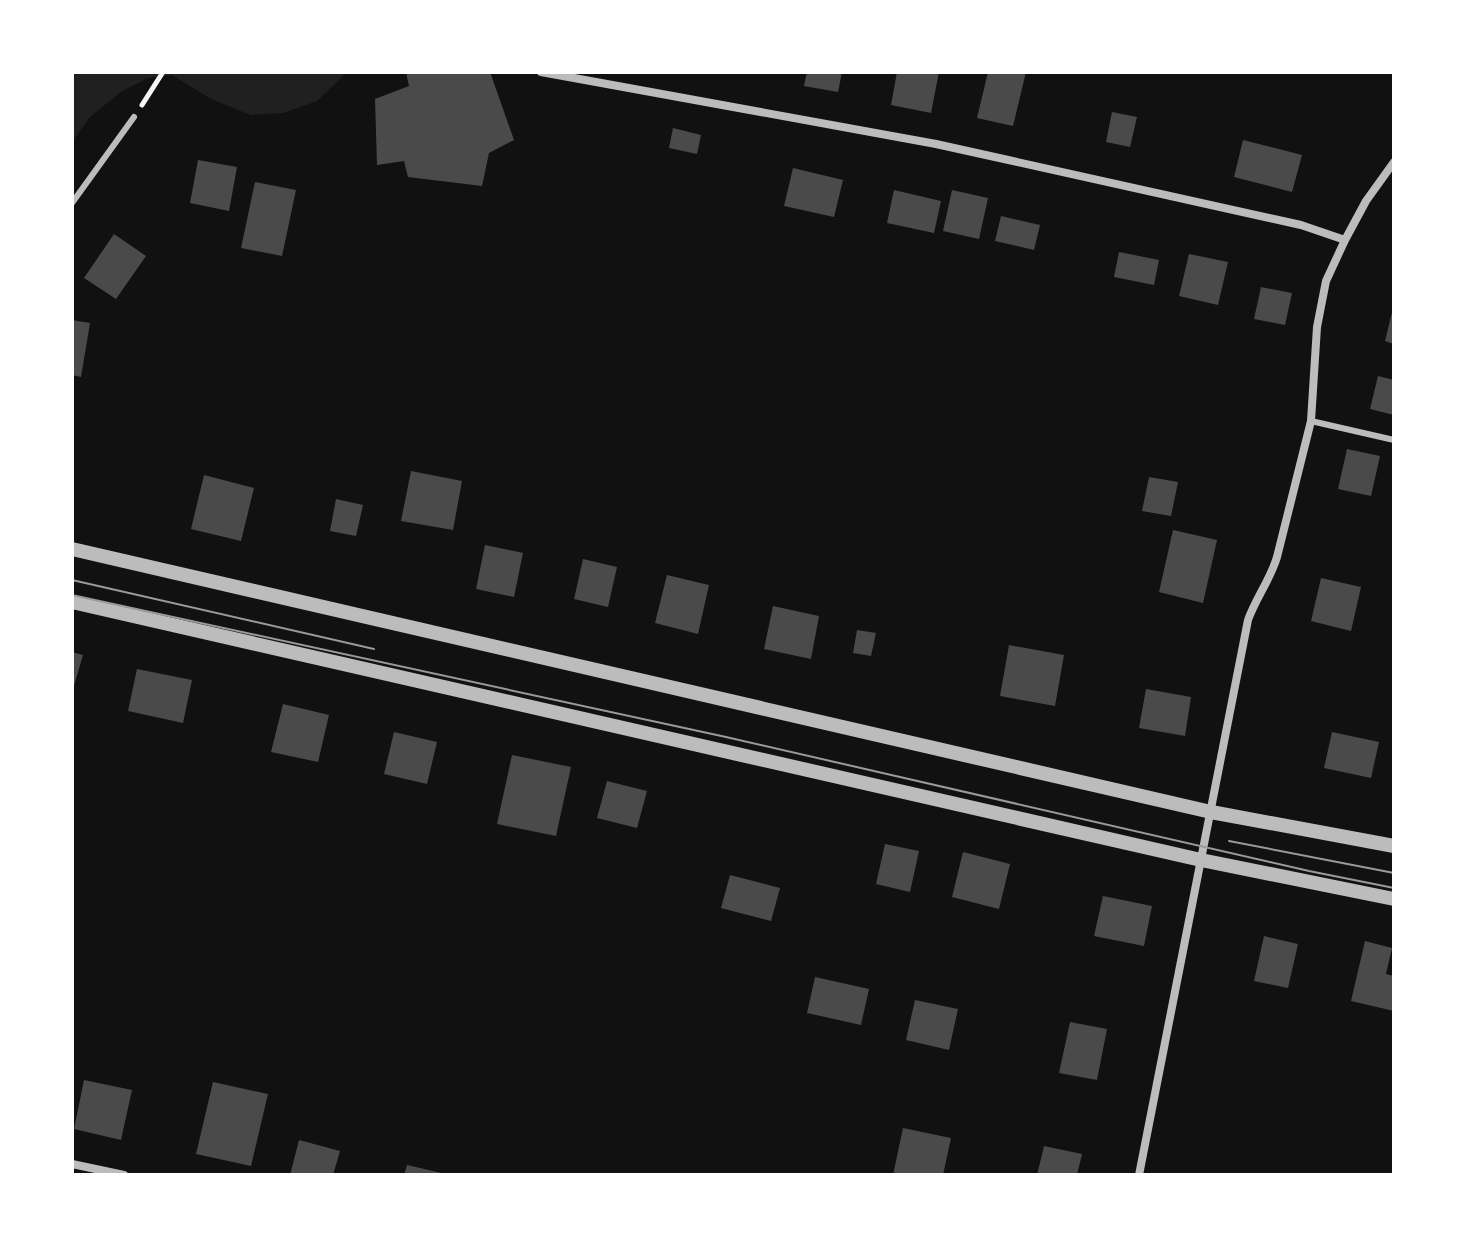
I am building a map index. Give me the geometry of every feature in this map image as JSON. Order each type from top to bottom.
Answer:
[{"type":"street","points":[[541,72],[936,144],[1301,225],[1345,240]]},
{"type":"street","points":[[1139,1175],[1248,620],[1277,557],[1311,421],[1317,327],[1326,281],[1366,201],[1394,162]]},
{"type":"street","points":[[72,549],[1211,812],[1394,846]]},
{"type":"street","points":[[72,602],[1201,860],[1394,899]]},
{"type":"street","points":[[72,1164],[124,1175]]},
{"type":"lane","points":[[72,203],[134,117]]},
{"type":"lane","points":[[1311,421],[1394,440]]},
{"type":"path","points":[[134,117],[163,72]]},
{"type":"shaded area","points":[[72,72],[347,72],[317,101],[283,113],[251,115],[211,99],[172,75],[148,78],[122,91],[90,117],[72,142]]},
{"type":"building","points":[[406,72],[490,72],[514,140],[489,153],[482,186],[408,177],[404,161],[377,165],[375,99],[409,86]]},
{"type":"building","points":[[807,72],[842,72],[838,92],[804,86]]},
{"type":"building","points":[[897,72],[939,72],[931,113],[891,105]]},
{"type":"building","points":[[988,72],[1026,72],[1013,126],[977,118]]},
{"type":"building","points":[[1112,112],[1137,117],[1130,147],[1106,142]]},
{"type":"building","points":[[673,128],[701,135],[697,154],[669,148]]},
{"type":"building","points":[[1243,140],[1302,155],[1292,192],[1234,177]]},
{"type":"building","points":[[198,160],[237,167],[229,211],[190,203]]},
{"type":"building","points":[[793,168],[843,180],[834,217],[784,206]]},
{"type":"building","points":[[255,182],[296,190],[282,256],[241,248]]},
{"type":"building","points":[[894,190],[941,201],[934,233],[887,223]]},
{"type":"building","points":[[952,190],[988,198],[979,239],[943,231]]},
{"type":"building","points":[[1001,216],[1040,225],[1034,250],[995,241]]},
{"type":"building","points":[[114,234],[146,256],[116,299],[84,278]]},
{"type":"building","points":[[1119,252],[1159,260],[1154,285],[1114,277]]},
{"type":"building","points":[[1189,254],[1228,262],[1218,305],[1179,296]]},
{"type":"building","points":[[1261,287],[1292,293],[1285,325],[1254,319]]},
{"type":"building","points":[[1394,309],[1394,344],[1385,341]]},
{"type":"building","points":[[72,320],[90,323],[81,377],[72,375]]},
{"type":"building","points":[[1378,376],[1394,380],[1394,415],[1370,409]]},
{"type":"building","points":[[1347,449],[1380,456],[1371,496],[1338,489]]},
{"type":"building","points":[[411,471],[462,481],[453,530],[401,521]]},
{"type":"building","points":[[204,475],[254,488],[241,541],[191,529]]},
{"type":"building","points":[[1149,477],[1178,482],[1171,516],[1142,511]]},
{"type":"building","points":[[336,499],[363,505],[356,536],[330,531]]},
{"type":"building","points":[[1173,530],[1217,540],[1203,603],[1159,592]]},
{"type":"building","points":[[485,545],[523,553],[514,597],[476,589]]},
{"type":"building","points":[[583,559],[617,567],[608,607],[574,599]]},
{"type":"building","points":[[667,575],[709,585],[698,634],[655,623]]},
{"type":"building","points":[[1321,578],[1361,587],[1351,631],[1311,621]]},
{"type":"building","points":[[773,606],[819,616],[811,659],[764,649]]},
{"type":"building","points":[[857,630],[876,633],[871,656],[853,653]]},
{"type":"building","points":[[1009,645],[1064,655],[1055,706],[1000,696]]},
{"type":"building","points":[[72,652],[83,655],[73,689],[72,689]]},
{"type":"building","points":[[137,669],[192,680],[183,723],[128,711]]},
{"type":"building","points":[[1146,689],[1191,697],[1185,736],[1139,728]]},
{"type":"building","points":[[283,704],[329,715],[318,762],[271,752]]},
{"type":"building","points":[[394,732],[437,742],[427,784],[384,774]]},
{"type":"building","points":[[1332,732],[1379,742],[1371,778],[1324,768]]},
{"type":"building","points":[[512,755],[571,767],[556,836],[497,824]]},
{"type":"building","points":[[607,781],[647,791],[637,828],[597,818]]},
{"type":"building","points":[[885,844],[919,851],[910,892],[876,884]]},
{"type":"building","points":[[963,852],[1010,864],[999,909],[952,897]]},
{"type":"building","points":[[730,875],[780,888],[771,921],[721,908]]},
{"type":"building","points":[[1103,896],[1152,906],[1144,946],[1094,936]]},
{"type":"building","points":[[1264,936],[1298,944],[1288,988],[1254,981]]},
{"type":"building","points":[[1365,941],[1392,948],[1386,974],[1394,976],[1394,1011],[1351,1001]]},
{"type":"building","points":[[815,977],[869,989],[861,1025],[807,1013]]},
{"type":"building","points":[[915,1000],[958,1009],[949,1050],[906,1040]]},
{"type":"building","points":[[1070,1022],[1107,1029],[1097,1080],[1059,1073]]},
{"type":"building","points":[[84,1080],[132,1090],[121,1140],[74,1129]]},
{"type":"building","points":[[213,1082],[268,1094],[251,1166],[196,1154]]},
{"type":"building","points":[[903,1128],[951,1138],[943,1175],[893,1175]]},
{"type":"building","points":[[299,1140],[340,1151],[333,1175],[290,1175]]},
{"type":"building","points":[[1044,1146],[1082,1154],[1077,1175],[1037,1175]]},
{"type":"building","points":[[407,1165],[446,1174],[446,1175],[404,1175]]},
{"type":"tram line","points":[[72,580],[374,649]]},
{"type":"tram line","points":[[72,595],[726,737],[1394,888]]},
{"type":"tram line","points":[[1229,841],[1394,873]]}]
